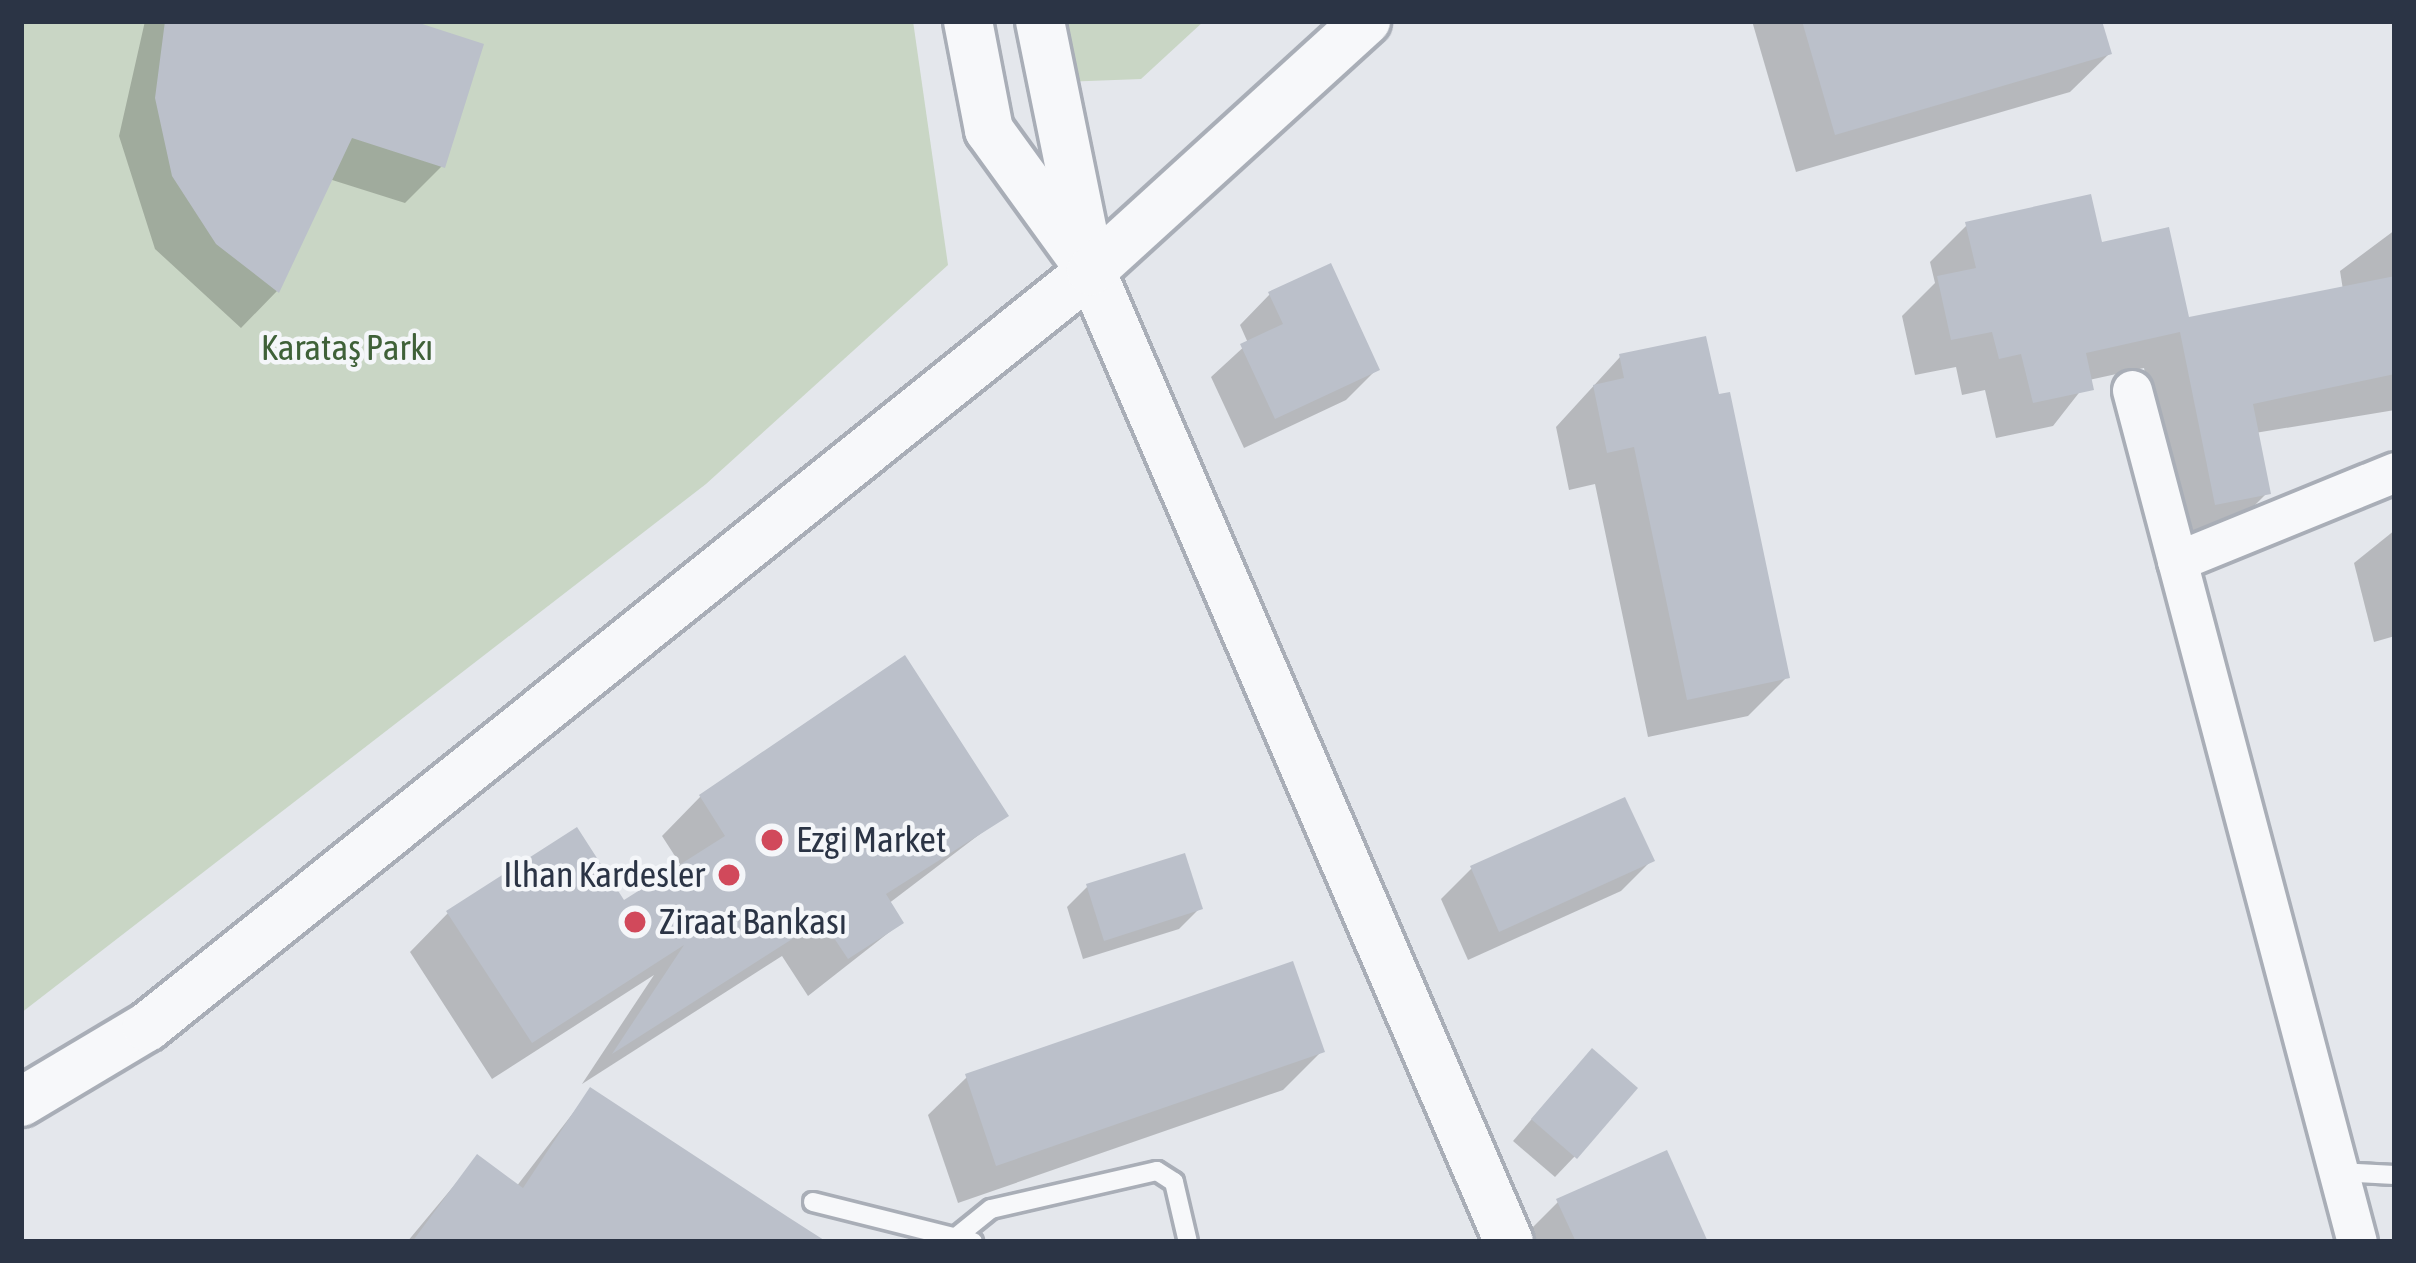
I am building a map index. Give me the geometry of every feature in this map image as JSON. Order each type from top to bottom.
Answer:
[{"type":"street","points":[[968,21],[989,130],[1091,271]]},
{"type":"street","points":[[1040,21],[1091,271],[1509,1242]]},
{"type":"street","points":[[21,1102],[146,1027],[1091,271],[1366,21]]},
{"type":"street","points":[[2132,390],[2357,1242]]},
{"type":"street","points":[[2177,561],[2395,472]]},
{"type":"lane","points":[[813,1202],[964,1240],[991,1209],[1157,1171],[1174,1182],[1188,1242]]},
{"type":"lane","points":[[2338,1172],[2395,1175]]},
{"type":"green space","name":"Karataş Parkı","points":[[21,21],[913,21],[948,265],[706,484],[21,1013]]},
{"type":"green space","points":[[1026,21],[1204,21],[1141,79],[1036,83]]},
{"type":"building","points":[[165,21],[413,21],[484,44],[445,168],[352,138],[279,293],[216,244],[172,176],[155,98]]},
{"type":"building","points":[[1802,21],[2102,21],[2112,54],[1835,135]]},
{"type":"building","points":[[2091,194],[2102,242],[2169,227],[2189,317],[2395,276],[2395,374],[2253,404],[2271,494],[2215,505],[2180,332],[2086,353],[2094,390],[2033,403],[2021,354],[1999,359],[1992,332],[1951,340],[1937,276],[1976,268],[1965,222]]},
{"type":"building","points":[[1331,263],[1380,370],[1275,419],[1240,344],[1283,324],[1268,292]]},
{"type":"building","points":[[1706,336],[1719,394],[1730,392],[1790,678],[1687,700],[1634,447],[1607,453],[1593,385],[1624,378],[1619,354]]},
{"type":"building","points":[[905,655],[1009,816],[886,894],[904,923],[848,959],[822,920],[612,1054],[684,945],[532,1043],[446,911],[577,827],[624,900],[725,836],[699,795]]},
{"type":"building","points":[[1625,797],[1655,861],[1499,932],[1470,866]]},
{"type":"building","points":[[1185,853],[1203,909],[1104,941],[1086,884]]},
{"type":"building","points":[[1293,961],[1325,1052],[996,1166],[965,1074]]},
{"type":"building","points":[[1592,1048],[1638,1088],[1577,1159],[1531,1119]]},
{"type":"building","points":[[590,1087],[827,1242],[412,1242],[477,1154],[523,1188]]},
{"type":"building","points":[[1667,1150],[1708,1242],[1576,1242],[1556,1199]]},
{"type":"place","name":"Ezgi Market","points":[[772,840]]},
{"type":"place","name":"Ilhan Kardesler","points":[[729,875]]},
{"type":"place","name":"Ziraat Bankası","points":[[635,922]]}]
